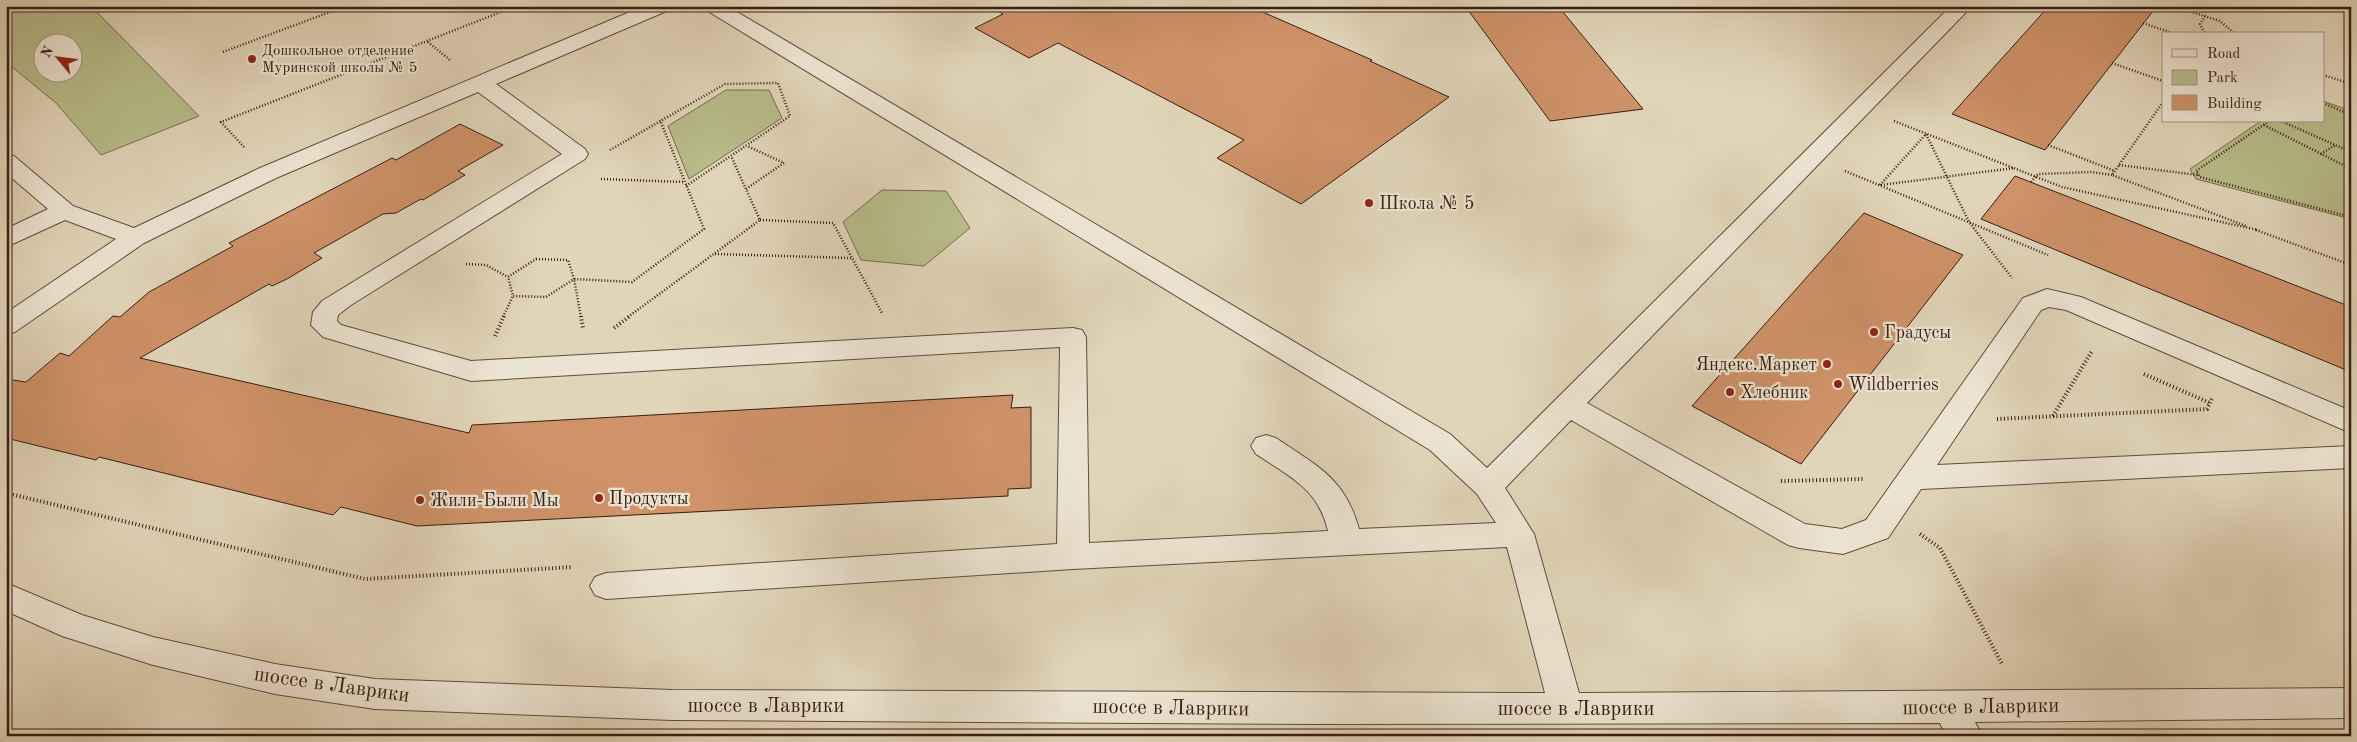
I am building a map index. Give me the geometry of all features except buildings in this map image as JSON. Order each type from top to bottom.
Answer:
[{"type":"street","points":[[6,326],[135,237],[268,173],[662,6]]},
{"type":"street","points":[[713,6],[1440,442],[1488,486],[1519,534],[1566,708]]},
{"type":"street","points":[[1488,486],[1962,6]]},
{"type":"street","points":[[480,83],[577,154],[327,309],[324,325],[332,331],[472,371],[1073,337],[1073,556]]},
{"type":"street","points":[[6,161],[64,211],[135,237]]},
{"type":"street","points":[[6,239],[64,211]]},
{"type":"street","points":[[1567,405],[1799,536],[1843,542],[1877,530],[2032,304],[2047,298],[2072,303],[2351,423]]},
{"type":"street","points":[[1266,446],[1321,484],[1339,512],[1347,543]]},
{"type":"street","points":[[1913,478],[2351,457]]},
{"type":"street","points":[[606,586],[1073,556],[1519,534]]},
{"type":"street","name":"шоссе в Лаврики","points":[[6,596],[74,626],[153,651],[275,679],[375,694],[672,705],[1566,708],[1957,721],[2024,706],[2351,703]]},
{"type":"path","points":[[223,52],[346,6]]},
{"type":"path","points":[[268,173],[221,122],[516,6]]},
{"type":"path","points":[[2173,6],[2220,21],[2233,32]]},
{"type":"path","points":[[2204,32],[2200,24],[2205,16]]},
{"type":"path","points":[[2143,23],[2169,32]]},
{"type":"path","points":[[2112,63],[2162,81]]},
{"type":"path","points":[[2324,75],[2351,84]]},
{"type":"path","points":[[604,154],[725,84],[778,83],[790,116],[686,186]]},
{"type":"path","points":[[2112,175],[2162,103]]},
{"type":"path","points":[[2324,103],[2351,114]]},
{"type":"path","points":[[1861,108],[2062,187],[2258,230]]},
{"type":"path","points":[[513,296],[546,297],[574,279],[632,282],[704,230],[660,120]]},
{"type":"path","points":[[2198,175],[2196,171],[2268,122]]},
{"type":"path","points":[[2283,122],[2351,152]]},
{"type":"path","points":[[2264,125],[2351,169]]},
{"type":"path","points":[[1926,134],[1970,222],[2032,304]]},
{"type":"path","points":[[1880,185],[1926,134]]},
{"type":"path","points":[[2048,145],[2115,171]]},
{"type":"path","points":[[2320,154],[2335,145]]},
{"type":"path","points":[[746,189],[784,163],[747,146]]},
{"type":"path","points":[[731,156],[760,220]]},
{"type":"path","points":[[1813,157],[2048,255]]},
{"type":"path","points":[[2120,165],[2198,175],[2351,217]]},
{"type":"path","points":[[1880,185],[2014,168]]},
{"type":"path","points":[[2031,182],[2038,174],[2092,172],[2112,175],[2351,266]]},
{"type":"path","points":[[592,178],[684,182]]},
{"type":"path","points":[[623,320],[760,220],[833,224],[884,317]]},
{"type":"path","points":[[713,254],[852,258]]},
{"type":"path","points":[[508,277],[536,259],[568,260],[574,279]]},
{"type":"path","points":[[459,264],[486,265],[508,277],[513,296],[494,339]]},
{"type":"path","points":[[2052,416],[2092,351]]},
{"type":"path","points":[[1952,420],[2206,410],[2227,370]]},
{"type":"path","points":[[1775,482],[1913,478]]},
{"type":"path","points":[[6,492],[365,579],[582,566]]},
{"type":"path","points":[[1940,548],[2024,706]]},
{"type":"green space","points":[[6,6],[91,6],[199,116],[101,155],[56,103],[6,62]]},
{"type":"green space","points":[[726,90],[769,90],[782,118],[689,179],[668,126]]},
{"type":"green space","points":[[2324,101],[2351,111],[2351,219],[2196,179],[2190,169],[2260,122],[2324,122]]},
{"type":"green space","points":[[882,190],[946,191],[970,228],[924,266],[861,260],[843,222]]},
{"type":"place","name":"Дошкольное отделение Муринской школы № 5","points":[[252,59]]},
{"type":"place","name":"Школа № 5","points":[[1369,203]]},
{"type":"place","name":"Градусы","points":[[1874,332]]},
{"type":"place","name":"Яндекс.Маркет","points":[[1827,364]]},
{"type":"place","name":"Wildberries","points":[[1838,384]]},
{"type":"place","name":"Хлебник","points":[[1730,392]]},
{"type":"place","name":"Продукты","points":[[599,498]]},
{"type":"place","name":"Жили-Были Мы","points":[[420,500]]}]
